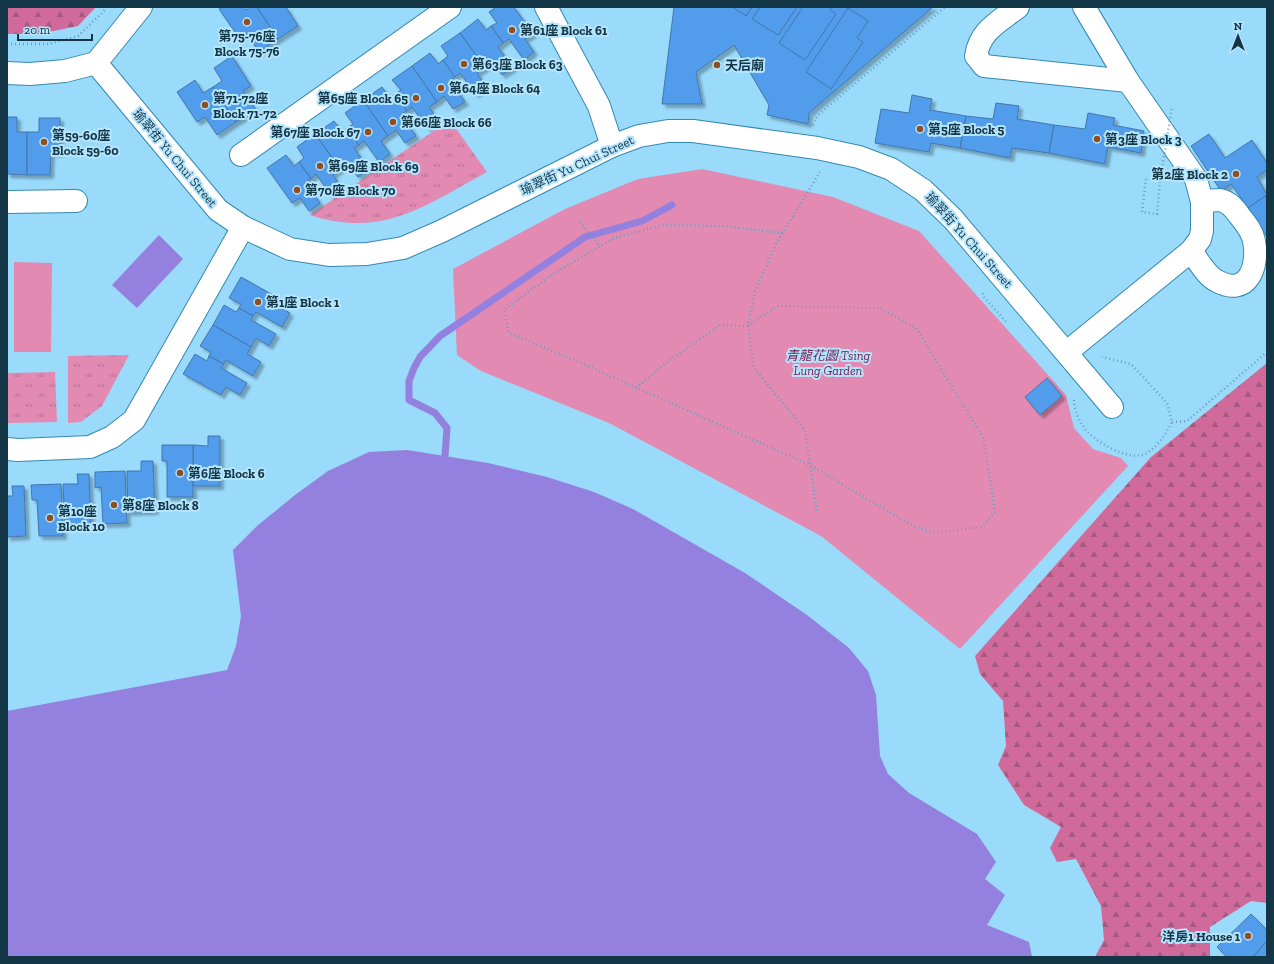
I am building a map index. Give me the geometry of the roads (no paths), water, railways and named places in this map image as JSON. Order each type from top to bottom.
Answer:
[{"type":"street","points":[[7,73],[30,74],[65,71],[96,63],[141,7]]},
{"type":"street","points":[[241,155],[450,7]]},
{"type":"street","points":[[546,7],[599,106],[612,146]]},
{"type":"street","points":[[1018,7],[983,35],[978,44],[976,56],[984,66],[1128,81]]},
{"type":"street","points":[[1066,352],[1191,251],[1200,239],[1202,202],[1196,179],[1128,81],[1084,7]]},
{"type":"street","name":"瑜翠街 Yu Chui Street","points":[[96,63],[218,210],[242,227],[290,249],[329,255],[367,254],[403,248],[442,231],[612,146],[639,136],[668,131],[693,131],[816,148],[860,157],[890,169],[923,190],[953,219],[1112,406]]},
{"type":"street","points":[[1191,251],[1216,281],[1232,285],[1241,284],[1252,273],[1256,258],[1254,240],[1249,228],[1231,205],[1220,200],[1202,202]]},
{"type":"street","points":[[7,202],[76,201]]},
{"type":"street","points":[[7,449],[18,450],[90,447],[112,437],[134,420],[242,227]]},
{"type":"waterway","points":[[445,456],[447,428],[435,413],[409,400],[409,381],[420,357],[440,336],[585,237],[642,221],[672,205]]},
{"type":"place","name":"第75-76座 Block 75-76","points":[[247,22]]},
{"type":"place","name":"第61座 Block 61","points":[[512,30]]},
{"type":"place","name":"第63座 Block 63","points":[[464,64]]},
{"type":"place","name":"天后廟","points":[[717,65]]},
{"type":"place","name":"第64座 Block 64","points":[[441,88]]},
{"type":"place","name":"第65座 Block 65","points":[[416,98]]},
{"type":"place","name":"第71-72座 Block 71-72","points":[[205,105]]},
{"type":"place","name":"第66座 Block 66","points":[[393,122]]},
{"type":"place","name":"第5座 Block 5","points":[[920,129]]},
{"type":"place","name":"第67座 Block 67","points":[[368,132]]},
{"type":"place","name":"第3座 Block 3","points":[[1097,139]]},
{"type":"place","name":"第59-60座 Block 59-60","points":[[44,142]]},
{"type":"place","name":"第69座 Block 69","points":[[320,166]]},
{"type":"place","name":"第2座 Block 2","points":[[1236,174]]},
{"type":"place","name":"第70座 Block 70","points":[[297,190]]},
{"type":"place","name":"第1座 Block 1","points":[[258,302]]},
{"type":"place","name":"第6座 Block 6","points":[[180,473]]},
{"type":"place","name":"第8座 Block 8","points":[[114,505]]},
{"type":"place","name":"第10座 Block 10","points":[[50,518]]},
{"type":"place","name":"洋房1 House 1","points":[[1248,936]]},
{"type":"park label","name":"青龍花園 Tsing Lung Garden","points":[[828,362]]}]
